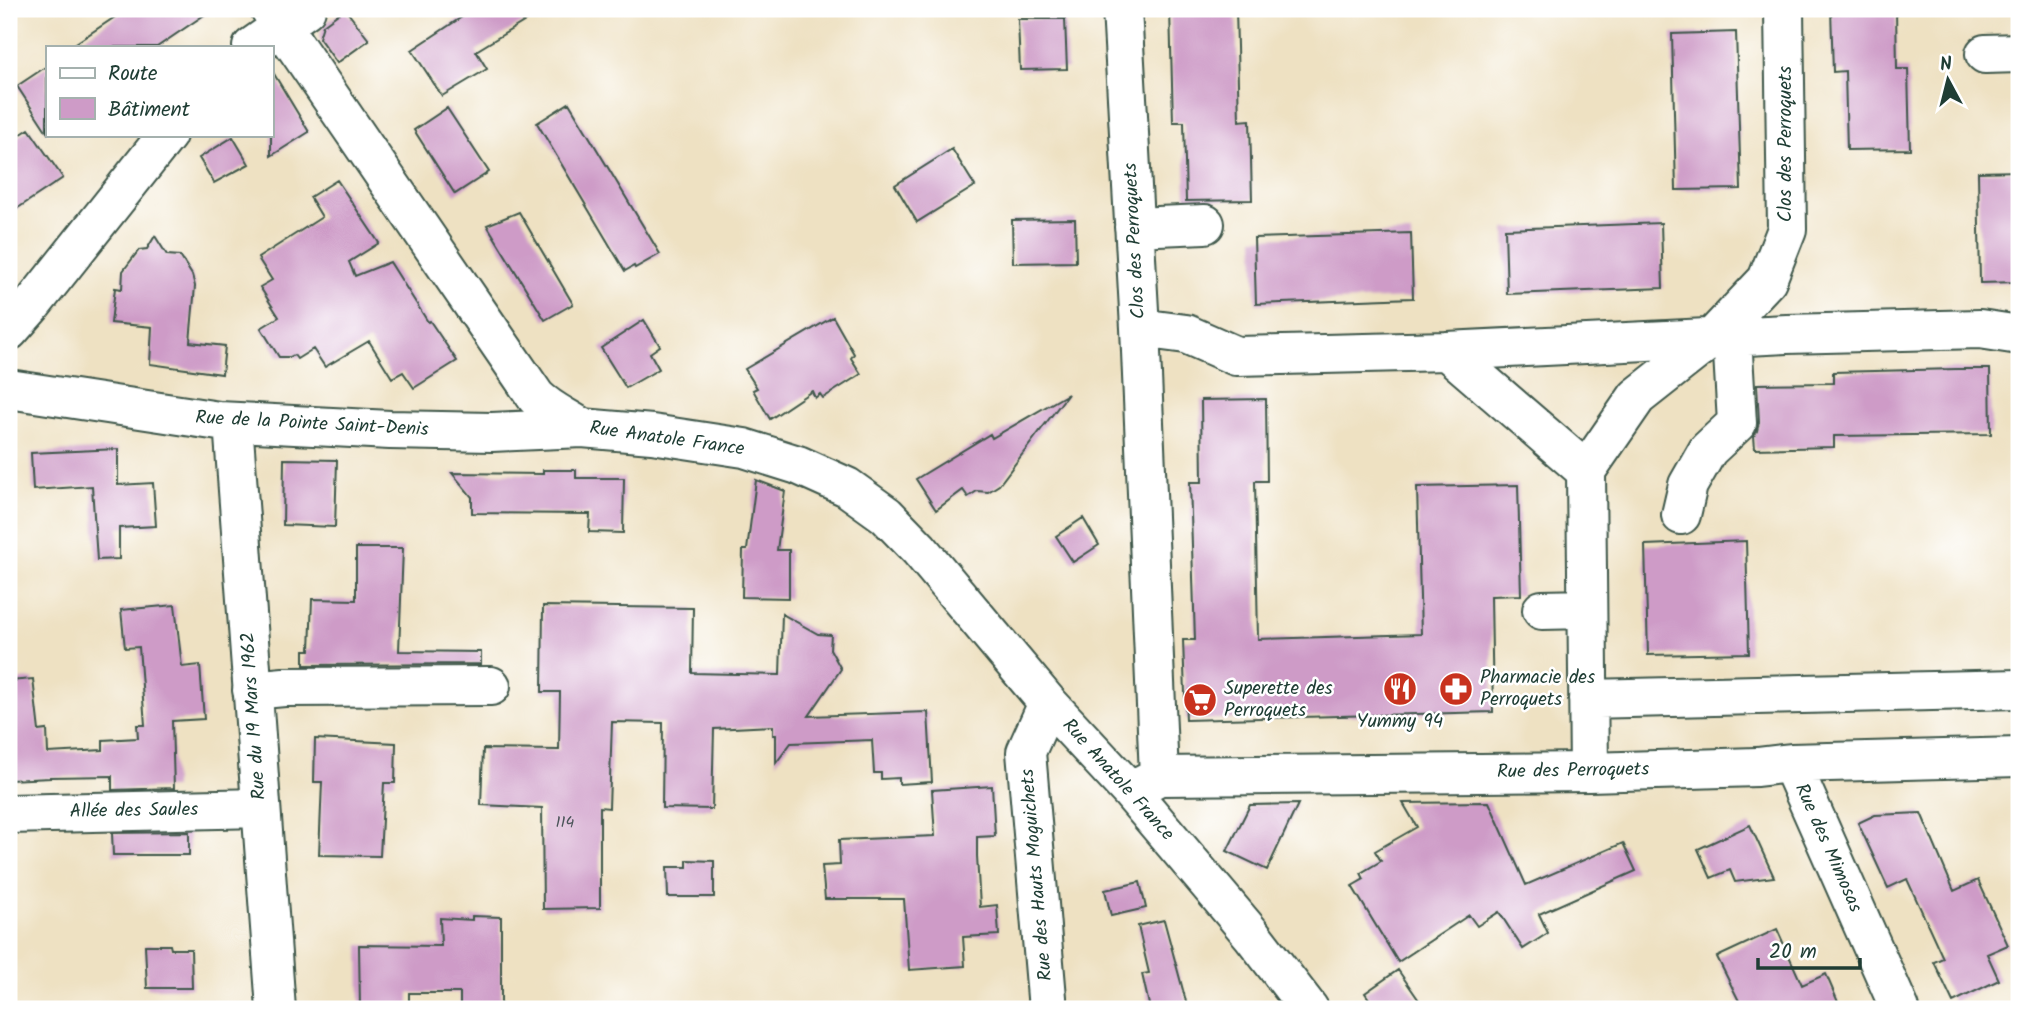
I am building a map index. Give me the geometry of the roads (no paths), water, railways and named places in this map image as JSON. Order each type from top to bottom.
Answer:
[{"type":"street","name":"Clos des Perroquets","points":[[1122,9],[1140,328],[1186,334],[1236,356],[1447,351],[1723,337],[1980,330],[2019,335]]},
{"type":"street","name":"Clos des Perroquets","points":[[1586,471],[1637,397],[1723,337],[1767,280],[1787,229],[1784,9]]},
{"type":"street","name":"Rue Anatole France","points":[[277,23],[543,404],[582,428],[652,433],[744,447],[798,465],[847,487],[886,515],[919,549],[1048,703],[1145,783],[1252,935],[1309,1009]]},
{"type":"street","points":[[9,331],[33,305],[166,136]]},
{"type":"street","points":[[1134,227],[1205,224]]},
{"type":"street","points":[[1140,328],[1145,783]]},
{"type":"street","points":[[1681,515],[1688,485],[1708,450],[1737,424],[1723,337]]},
{"type":"street","points":[[1447,351],[1586,471],[1589,772]]},
{"type":"street","points":[[492,432],[514,408],[520,395],[522,377]]},
{"type":"street","name":"Rue de la Pointe Saint-Denis","points":[[9,388],[233,422],[492,432],[582,428]]},
{"type":"street","name":"Rue du 19 Mars 1962","points":[[233,422],[276,1009]]},
{"type":"street","points":[[1542,610],[1587,609]]},
{"type":"street","points":[[252,690],[284,687],[491,686]]},
{"type":"street","points":[[1588,699],[2019,689]]},
{"type":"street","name":"Rue des Hauts Moguichets","points":[[1048,703],[1026,752],[1048,1009]]},
{"type":"street","name":"Rue des Perroquets","points":[[1145,783],[1589,772],[2019,757]]},
{"type":"street","name":"Rue des Mimosas","points":[[1791,763],[1900,1009]]},
{"type":"street","name":"Allée des Saules","points":[[9,814],[260,808]]},
{"type":"place","name":"Yummy 94","points":[[1400,689]]},
{"type":"place","name":"Pharmacie des Perroquets","points":[[1456,689]]},
{"type":"place","name":"Superette des Perroquets","points":[[1200,700]]}]
